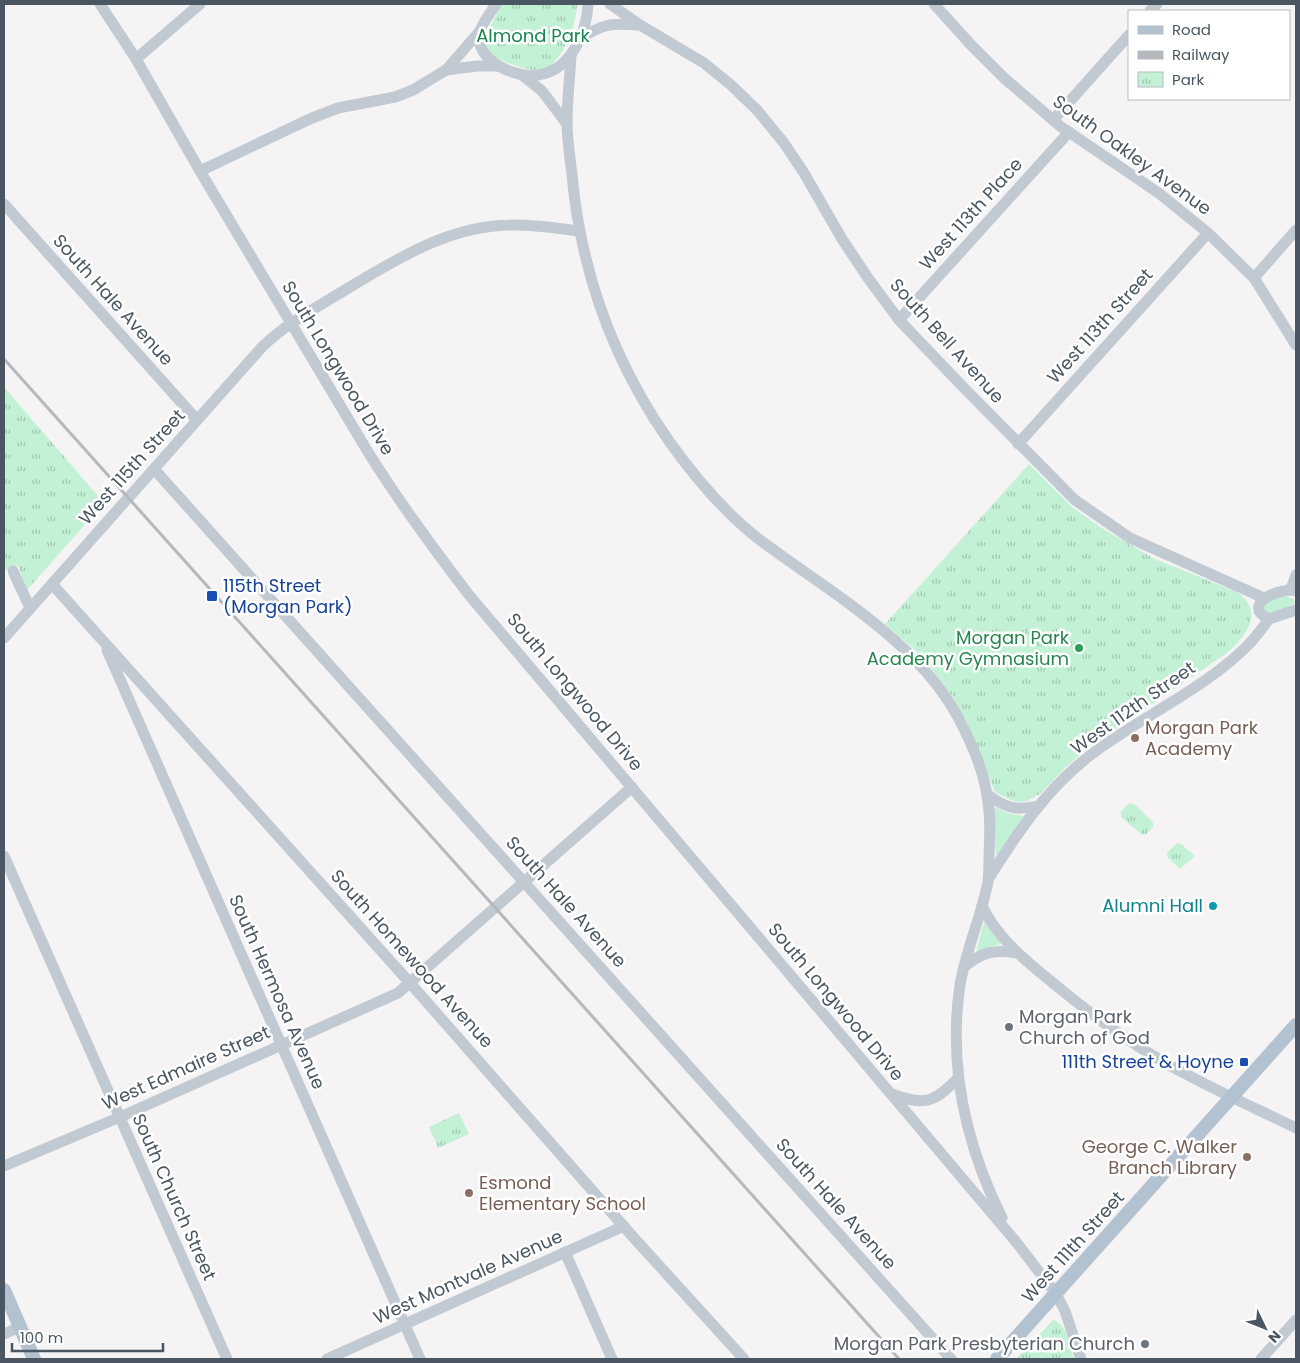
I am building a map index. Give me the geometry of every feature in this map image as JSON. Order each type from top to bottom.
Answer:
[{"type":"main road","name":"West 111th Street","points":[[997,1359],[1296,1025]]},
{"type":"main road","points":[[4,1290],[34,1359]]},
{"type":"street","name":"South Longwood Drive","points":[[100,4],[136,59],[200,171],[389,485],[441,558],[469,594],[1017,1243],[1056,1294],[1065,1311],[1081,1359]]},
{"type":"street","points":[[136,59],[200,4]]},
{"type":"street","points":[[200,171],[312,118],[338,108],[394,97],[413,90],[446,70],[480,31],[496,4]]},
{"type":"street","points":[[588,4],[585,21],[572,55],[567,124],[578,231],[598,304],[614,346],[653,417],[702,485],[759,540],[864,616],[932,678],[947,699],[962,726],[977,761],[987,794],[990,834],[988,879],[960,986],[958,1078],[965,1119],[976,1157],[989,1193],[1017,1243]]},
{"type":"street","name":"South Bell Avenue","points":[[610,4],[640,26],[704,63],[732,85],[757,110],[784,143],[804,173],[842,239],[899,320],[1018,444],[1075,500],[1130,538],[1264,598]]},
{"type":"street","name":"South Oakley Avenue","points":[[934,4],[1004,78],[1053,120],[1160,194],[1208,233],[1254,278],[1296,345]]},
{"type":"street","name":"South Bell Avenue","points":[[579,40],[605,24],[620,23],[640,26]]},
{"type":"street","points":[[480,31],[482,50],[487,57],[498,66],[522,75],[542,91],[567,124]]},
{"type":"street","points":[[1053,120],[1128,36]]},
{"type":"street","points":[[522,75],[545,74],[557,68],[572,55]]},
{"type":"street","points":[[446,70],[477,66],[498,66]]},
{"type":"street","name":"West 113th Place","points":[[899,320],[1069,132]]},
{"type":"street","name":"South Hale Avenue","points":[[4,204],[197,420]]},
{"type":"street","name":"West 115th Street","points":[[4,638],[262,347],[290,322],[404,255],[442,238],[474,228],[510,225],[551,227],[578,231]]},
{"type":"street","points":[[1254,278],[1296,230]]},
{"type":"street","name":"West 113th Street","points":[[1018,444],[1208,233]]},
{"type":"street","name":"South Hale Avenue","points":[[154,469],[951,1359]]},
{"type":"street","points":[[13,571],[30,608]]},
{"type":"street","points":[[1296,575],[1294,590],[1264,598],[1259,604],[1263,616],[1269,619],[1296,610]]},
{"type":"street","name":"South Homewood Avenue","points":[[52,584],[744,1359]]},
{"type":"street","name":"West 112th Street","points":[[988,879],[1038,806],[1088,757],[1197,685],[1232,659],[1251,643],[1269,619]]},
{"type":"street","name":"South Hermosa Avenue","points":[[102,640],[420,1359]]},
{"type":"street","name":"West Edmaire Street","points":[[4,1166],[120,1117],[398,993],[632,787]]},
{"type":"street","points":[[987,794],[1011,808],[1025,809],[1038,806]]},
{"type":"street","name":"South Church Street","points":[[4,856],[227,1359]]},
{"type":"street","points":[[982,906],[1000,935],[1016,953],[1116,1032],[1183,1073],[1296,1128]]},
{"type":"street","points":[[964,967],[981,955],[990,952],[1001,950],[1016,953]]},
{"type":"street","points":[[891,1094],[910,1101],[924,1101],[935,1098],[946,1091],[958,1078]]},
{"type":"street","name":"West Montvale Avenue","points":[[327,1359],[624,1226]]},
{"type":"street","points":[[564,1252],[612,1359]]},
{"type":"street","points":[[1261,1359],[1296,1320]]},
{"type":"street","points":[[4,1334],[20,1327]]},
{"type":"green space","name":"Almond Park","points":[[501,4],[577,4],[575,21],[568,40],[552,65],[545,69],[533,70],[492,57],[484,41]]},
{"type":"green space","points":[[4,387],[104,503],[27,590],[18,565],[4,571]]},
{"type":"green space","points":[[1029,464],[1073,508],[1100,527],[1153,558],[1237,592],[1250,608],[1251,616],[1246,632],[1227,653],[1086,749],[1040,794],[1027,801],[1019,802],[995,792],[967,722],[953,697],[923,657],[885,624]]},
{"type":"green space","points":[[1285,596],[1294,599],[1295,603],[1272,614],[1267,613],[1264,608],[1267,603],[1272,599]]},
{"type":"green space","points":[[1129,803],[1134,804],[1153,822],[1153,827],[1146,834],[1142,835],[1121,817],[1121,812]]},
{"type":"green space","points":[[995,807],[1007,813],[1024,816],[998,856],[996,855]]},
{"type":"green space","points":[[1177,843],[1181,844],[1195,856],[1180,869],[1168,858],[1167,853]]},
{"type":"green space","points":[[984,922],[1001,944],[976,952]]},
{"type":"green space","points":[[459,1113],[469,1134],[438,1148],[429,1127]]},
{"type":"green space","points":[[1053,1320],[1058,1322],[1065,1330],[1074,1359],[1016,1359]]},
{"type":"railway","points":[[4,359],[899,1359]]},
{"type":"place","name":"115th Street (Morgan Park)","points":[[212,596]]},
{"type":"place","name":"Morgan Park Academy Gymnasium","points":[[1079,648]]},
{"type":"place","name":"Morgan Park Academy","points":[[1135,738]]},
{"type":"place","name":"Alumni Hall","points":[[1213,906]]},
{"type":"place","name":"Morgan Park Church of God","points":[[1009,1027]]},
{"type":"place","name":"111th Street & Hoyne","points":[[1244,1062]]},
{"type":"place","name":"George C. Walker Branch Library","points":[[1247,1157]]},
{"type":"place","name":"Esmond Elementary School","points":[[469,1193]]},
{"type":"place","name":"Morgan Park Presbyterian Church","points":[[1145,1344]]}]
